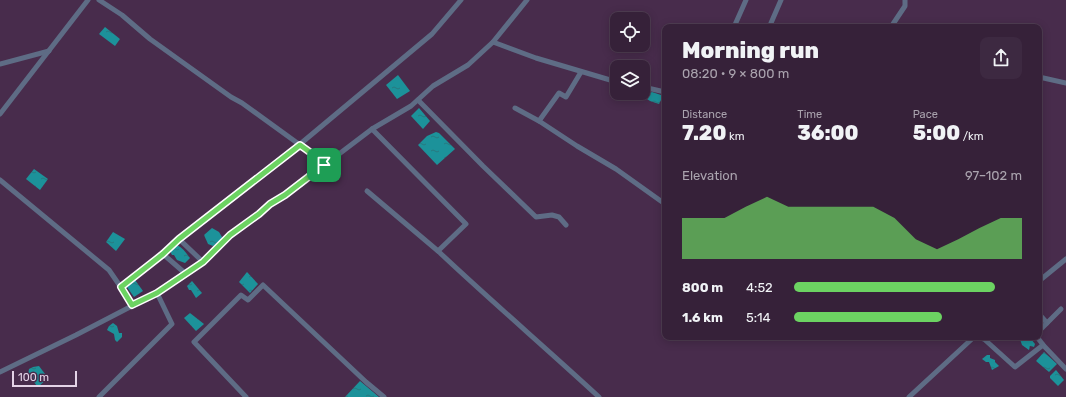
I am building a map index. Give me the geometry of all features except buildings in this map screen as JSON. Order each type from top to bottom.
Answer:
[{"type":"street","points":[[0,114],[88,0]]},
{"type":"street","points":[[99,0],[122,15],[150,39],[231,97],[242,102],[318,158],[324,165]]},
{"type":"street","points":[[121,287],[163,254],[179,239],[300,145],[432,34],[461,0]]},
{"type":"street","points":[[0,372],[76,336],[157,293],[203,262],[230,235],[270,204],[285,195],[372,129],[411,106],[433,86],[468,65],[493,42],[527,0]]},
{"type":"street","points":[[735,24],[746,0]]},
{"type":"street","points":[[771,23],[780,0]]},
{"type":"street","points":[[892,24],[905,6],[905,0]]},
{"type":"street","points":[[493,42],[536,58],[610,80]]},
{"type":"street","points":[[0,64],[49,51]]},
{"type":"street","points":[[539,121],[559,93],[566,97],[581,72]]},
{"type":"street","points":[[1042,78],[1066,83]]},
{"type":"street","points":[[650,89],[662,91]]},
{"type":"street","points":[[418,100],[536,217],[552,215],[559,217],[566,225]]},
{"type":"street","points":[[515,108],[539,121],[616,169],[662,202]]},
{"type":"street","points":[[372,129],[466,224],[438,251]]},
{"type":"street","points":[[0,180],[109,270],[132,305]]},
{"type":"street","points":[[367,191],[438,251],[487,298],[542,345],[598,397]]},
{"type":"street","points":[[179,239],[203,262]]},
{"type":"street","points":[[163,254],[186,274]]},
{"type":"street","points":[[1042,278],[1066,259]]},
{"type":"street","points":[[246,397],[194,342],[241,295],[248,300],[264,285],[366,382],[384,397]]},
{"type":"street","points":[[99,397],[172,324],[157,293]]},
{"type":"street","points":[[1042,328],[1061,310]]},
{"type":"street","points":[[1042,317],[1047,323]]},
{"type":"street","points":[[909,397],[971,340]]},
{"type":"street","points":[[985,340],[1015,367],[1043,345]]},
{"type":"street","points":[[1039,340],[1066,369]]},
{"type":"water","points":[[105,27],[120,39],[115,46],[99,34]]},
{"type":"water","points":[[398,75],[410,91],[397,99],[386,85]]},
{"type":"water","points":[[652,92],[661,95],[662,98],[659,104],[648,100],[650,100],[650,93]]},
{"type":"water","points":[[419,108],[430,121],[423,129],[411,116]]},
{"type":"water","points":[[436,132],[439,133],[455,149],[437,165],[418,145],[427,136]]},
{"type":"water","points":[[34,169],[48,179],[40,190],[26,179]]},
{"type":"water","points":[[212,228],[219,232],[222,237],[221,240],[213,246],[208,244],[204,235]]},
{"type":"water","points":[[113,232],[125,239],[116,251],[106,242]]},
{"type":"water","points":[[177,245],[183,249],[190,258],[185,263],[177,260],[170,251]]},
{"type":"water","points":[[247,272],[258,284],[250,293],[239,282]]},
{"type":"water","points":[[135,280],[143,291],[134,297],[127,287]]},
{"type":"water","points":[[192,281],[202,293],[196,298],[187,286]]},
{"type":"water","points":[[190,313],[204,324],[196,331],[184,318]]},
{"type":"water","points":[[113,323],[117,326],[119,333],[122,333],[122,337],[117,342],[114,334],[107,330]]},
{"type":"water","points":[[1020,340],[1032,340],[1035,344],[1034,347],[1030,346],[1029,350],[1022,345]]},
{"type":"water","points":[[1044,352],[1057,364],[1049,372],[1036,361]]},
{"type":"water","points":[[987,355],[990,355],[990,358],[995,360],[999,366],[992,370],[989,362],[982,359]]},
{"type":"water","points":[[39,366],[48,378],[38,387],[28,375],[29,369]]},
{"type":"water","points":[[1056,370],[1064,380],[1058,386],[1050,378]]},
{"type":"water","points":[[360,381],[379,397],[345,397]]},
{"type":"route","points":[[300,145],[318,158],[324,165],[230,235],[203,262],[157,293],[132,305],[121,287],[163,254],[179,239],[300,145]]}]
